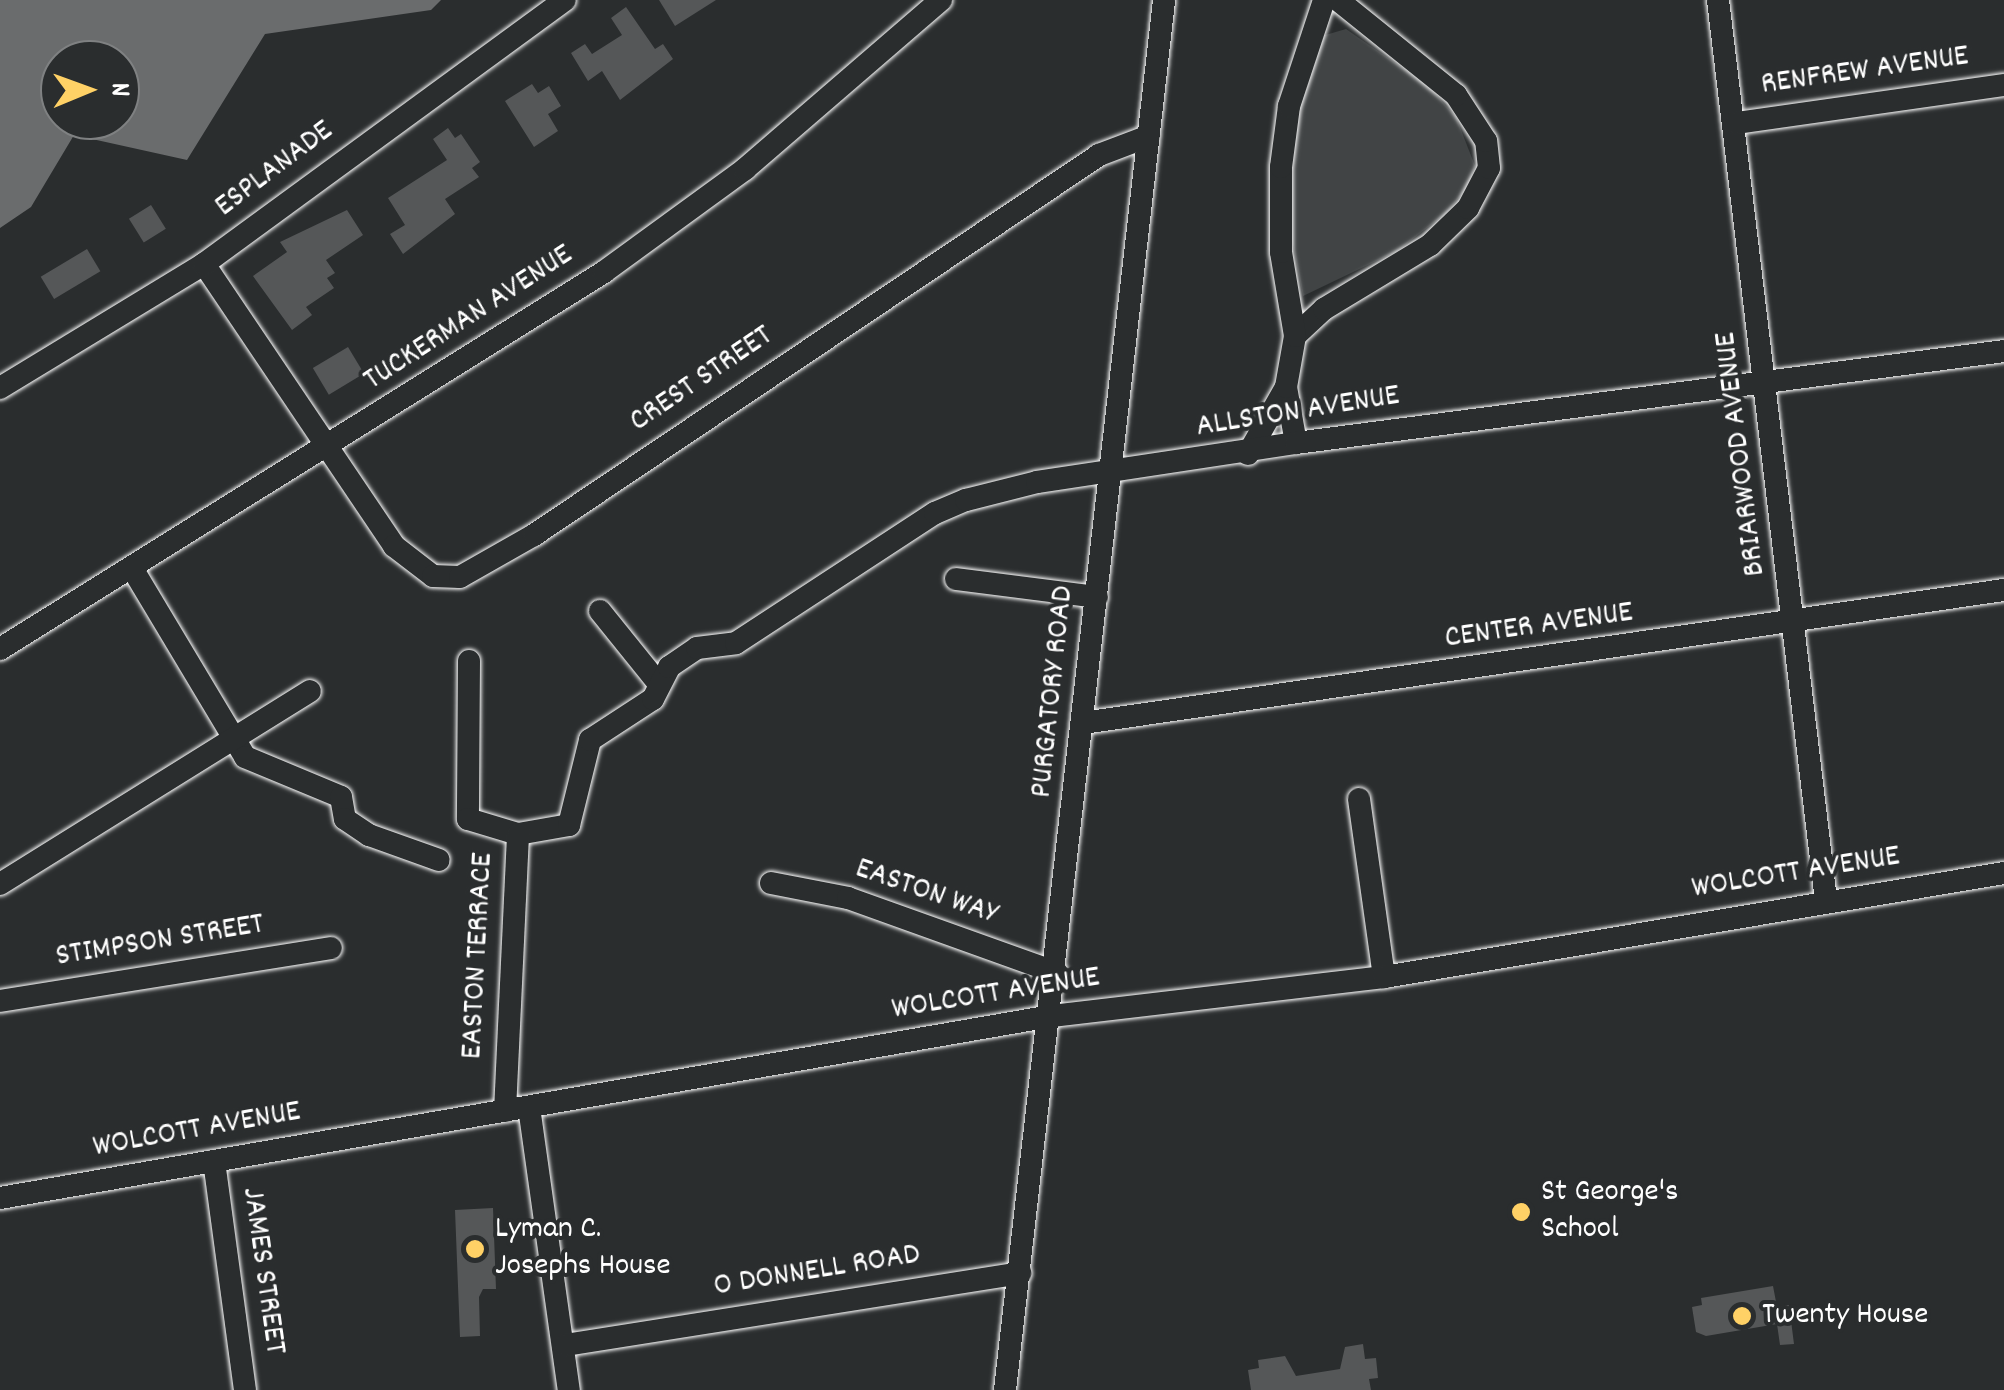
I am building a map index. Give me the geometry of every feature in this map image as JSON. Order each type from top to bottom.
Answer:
[{"type":"street","name":"ESPLANADE","points":[[325,448],[204,264],[565,0]]},
{"type":"street","name":"TUCKERMAN AVENUE","points":[[0,649],[604,272],[745,169],[941,0]]},
{"type":"street","name":"PURGATORY ROAD","points":[[1006,1390],[1057,974],[1164,0]]},
{"type":"street","points":[[1248,454],[1286,387],[1296,336],[1281,252],[1281,167],[1289,106],[1324,0]]},
{"type":"street","points":[[1296,336],[1324,309],[1430,245],[1468,208],[1488,168],[1486,141],[1456,95],[1338,0]]},
{"type":"street","name":"BRIARWOOD AVENUE","points":[[1718,0],[1736,123],[1826,902]]},
{"type":"street","name":"RENFREW AVENUE","points":[[1736,123],[2004,84]]},
{"type":"street","name":"CREST STREET","points":[[325,448],[394,546],[433,576],[460,577],[534,535],[1083,166],[1148,136]]},
{"type":"street","points":[[0,388],[204,264]]},
{"type":"street","name":"ALLSTON AVENUE","points":[[518,834],[569,825],[590,740],[613,720],[635,716],[653,700],[658,683],[684,656],[714,643],[736,644],[934,513],[1005,489],[1248,454],[1296,443],[2004,351]]},
{"type":"street","points":[[1286,387],[1296,443]]},
{"type":"street","points":[[132,568],[245,756],[341,797],[346,820],[368,835],[439,860]]},
{"type":"street","points":[[956,579],[1096,598]]},
{"type":"street","name":"CENTER AVENUE","points":[[1083,724],[2004,590]]},
{"type":"street","points":[[600,611],[658,683]]},
{"type":"street","name":"EASTON TERRACE","points":[[469,661],[468,819],[518,834],[517,1109],[566,1344],[569,1390]]},
{"type":"street","points":[[0,884],[310,691]]},
{"type":"street","points":[[1359,799],[1384,977]]},
{"type":"street","name":"WOLCOTT AVENUE","points":[[0,1198],[1052,1016],[1384,977],[2004,872]]},
{"type":"street","name":"EASTON WAY","points":[[771,883],[848,898],[1057,974]]},
{"type":"street","name":"STIMPSON STREET","points":[[0,1001],[331,948]]},
{"type":"street","name":"JAMES STREET","points":[[214,1161],[245,1390]]},
{"type":"street","name":"O DONNELL ROAD","points":[[566,1344],[1020,1274]]},
{"type":"shaded area","points":[[0,0],[441,0],[431,10],[265,34],[187,160],[97,140],[140,140],[140,40],[40,40],[40,140],[71,140],[31,207],[0,228]]},
{"type":"shaded area","points":[[1346,29],[1427,85],[1456,117],[1475,166],[1467,188],[1445,214],[1397,251],[1303,296],[1289,223],[1298,103],[1322,36]]},
{"type":"building","points":[[659,0],[716,0],[675,26]]},
{"type":"building","points":[[626,7],[655,49],[663,44],[673,59],[620,100],[602,71],[588,81],[571,53],[585,44],[592,54],[622,35],[611,18]]},
{"type":"building","points":[[532,84],[538,93],[549,86],[561,106],[548,114],[558,131],[534,147],[505,101]]},
{"type":"building","points":[[448,128],[455,138],[461,134],[480,162],[472,168],[479,177],[445,199],[455,214],[403,254],[390,234],[405,225],[388,198],[447,160],[433,139]]},
{"type":"building","points":[[151,205],[166,229],[144,243],[129,219]]},
{"type":"building","points":[[347,210],[363,235],[326,260],[335,273],[327,278],[334,288],[306,307],[312,315],[292,330],[253,276],[287,252],[280,242]]},
{"type":"building","points":[[87,249],[100,271],[54,299],[41,277]]},
{"type":"building","points":[[348,347],[364,374],[329,395],[313,368]]},
{"type":"building","name":"Lyman C. Josephs House","points":[[493,1208],[496,1289],[483,1289],[479,1297],[480,1336],[460,1337],[455,1210]]},
{"type":"building","name":"Twenty House","points":[[1773,1286],[1777,1307],[1789,1305],[1794,1344],[1780,1345],[1777,1324],[1706,1336],[1696,1332],[1692,1307],[1702,1305],[1701,1298]]},
{"type":"building","points":[[1363,1344],[1365,1359],[1376,1358],[1378,1378],[1369,1379],[1371,1390],[1251,1390],[1248,1370],[1259,1368],[1258,1360],[1285,1356],[1296,1376],[1340,1369],[1345,1347]]},
{"type":"place","name":"St George's School","points":[[1521,1212]]},
{"type":"place","name":"Lyman C. Josephs House","points":[[475,1249]]},
{"type":"place","name":"Twenty House","points":[[1742,1316]]}]
